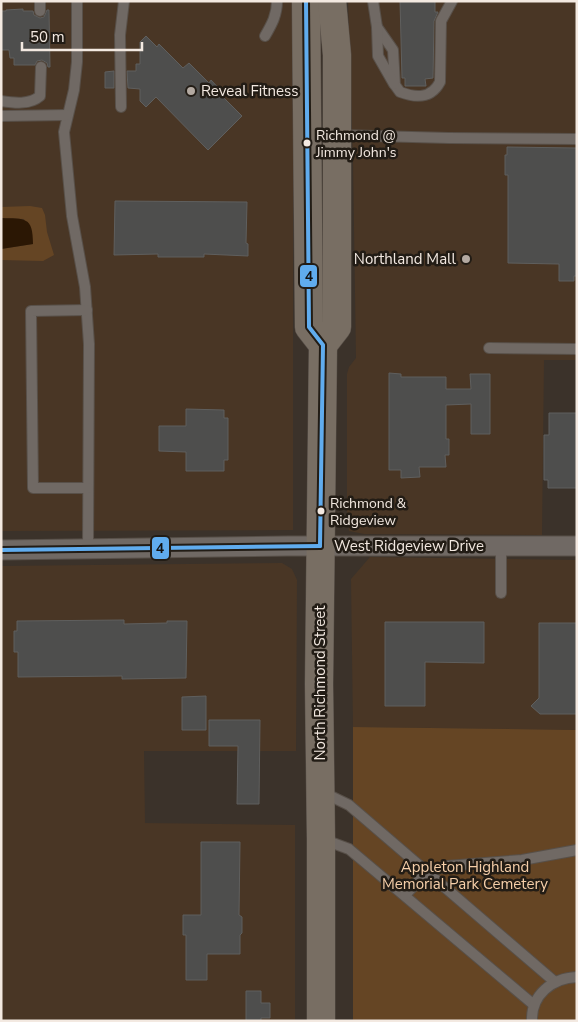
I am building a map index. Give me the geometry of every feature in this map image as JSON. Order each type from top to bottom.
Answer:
[{"type":"main road","points":[[306,1],[308,327],[322,345],[337,327],[337,55],[332,1]]},
{"type":"main road","name":"North Richmond Street","points":[[321,1021],[322,839],[319,684],[322,345]]},
{"type":"street","name":"West Ridgeview Drive","points":[[1,550],[320,546],[577,546]]},
{"type":"lane","points":[[76,1],[76,72],[74,90],[64,132],[72,208],[85,287],[89,344],[88,549]]},
{"type":"lane","points":[[121,107],[120,35],[124,1]]},
{"type":"lane","points":[[264,36],[275,18],[277,1]]},
{"type":"lane","points":[[373,1],[377,27],[378,56],[400,92],[420,96],[430,94],[437,89],[440,82],[441,21],[452,1]]},
{"type":"lane","points":[[377,27],[393,50],[395,85]]},
{"type":"lane","points":[[1,100],[11,103],[34,101],[40,96],[41,67]]},
{"type":"lane","points":[[1,116],[67,115]]},
{"type":"lane","points":[[337,135],[577,139]]},
{"type":"lane","points":[[87,310],[31,311],[33,488],[88,488]]},
{"type":"lane","points":[[489,348],[577,348]]},
{"type":"lane","points":[[501,545],[501,593]]},
{"type":"lane","points":[[321,791],[349,805],[555,982]]},
{"type":"lane","points":[[322,839],[349,849],[534,1005]]},
{"type":"lane","points":[[405,895],[427,872],[448,866],[522,860],[577,850]]},
{"type":"lane","points":[[532,1021],[534,1005],[539,996],[555,982],[564,978],[577,977]]},
{"type":"shaded area","points":[[1,1],[293,1],[293,530],[1,531]]},
{"type":"shaded area","name":"Northland Mall","points":[[348,1],[577,1],[577,360],[544,360],[542,535],[364,534],[349,531],[347,517],[347,374],[349,367],[356,358]]},
{"type":"shaded area","points":[[1,218],[22,219],[26,221],[31,228],[33,244],[1,249]]},
{"type":"shaded area","points":[[370,557],[577,560],[577,730],[353,727],[351,579]]},
{"type":"shaded area","points":[[282,563],[292,569],[297,580],[296,751],[144,751],[145,823],[295,825],[295,1021],[1,1021],[1,566]]},
{"type":"green space","points":[[30,206],[42,208],[54,255],[43,261],[1,260],[1,249],[33,244],[24,219],[1,218],[1,207]]},
{"type":"green space","name":"Appleton Highland Memorial Park Cemetery","points":[[353,727],[577,730],[577,1021],[353,1021]]},
{"type":"building","points":[[400,1],[435,1],[435,12],[438,12],[434,21],[433,78],[425,79],[426,86],[405,86],[405,78],[402,78]]},
{"type":"building","points":[[23,9],[23,11],[33,11],[34,15],[40,18],[44,17],[47,10],[49,10],[50,67],[42,60],[37,61],[35,65],[14,65],[14,58],[10,58],[9,50],[1,50],[1,11]]},
{"type":"building","points":[[146,36],[157,47],[159,44],[183,68],[189,63],[209,83],[211,80],[225,95],[223,97],[242,116],[208,150],[156,97],[146,107],[140,101],[140,89],[128,88],[127,71],[136,71],[136,64],[140,64],[140,42]]},
{"type":"building","points":[[114,71],[114,88],[105,88],[105,72]]},
{"type":"building","points":[[507,147],[577,148],[577,276],[574,276],[574,281],[559,281],[559,264],[508,263],[508,175],[505,175]]},
{"type":"building","points":[[115,201],[247,202],[246,243],[248,244],[248,256],[204,254],[204,257],[158,257],[158,254],[114,255]]},
{"type":"building","points":[[389,373],[401,374],[401,377],[446,377],[446,389],[471,389],[470,374],[490,374],[490,434],[471,434],[471,404],[446,405],[446,439],[449,439],[449,455],[445,455],[446,467],[419,467],[420,477],[401,478],[401,470],[389,470]]},
{"type":"building","points":[[186,409],[224,410],[224,418],[228,418],[228,460],[224,460],[224,471],[186,471],[186,452],[159,451],[159,426],[186,426]]},
{"type":"building","points":[[549,413],[577,413],[577,488],[548,488],[548,480],[544,480],[544,435],[549,435]]},
{"type":"building","points":[[124,620],[124,624],[187,621],[186,678],[122,679],[122,676],[18,677],[18,652],[14,652],[14,631],[17,631],[17,621]]},
{"type":"building","points":[[385,622],[484,622],[484,663],[425,662],[425,706],[385,706]]},
{"type":"building","points":[[539,623],[577,623],[577,714],[540,714],[531,706],[539,698]]},
{"type":"building","points":[[206,696],[206,730],[182,730],[182,697]]},
{"type":"building","points":[[209,720],[260,720],[259,804],[237,804],[238,746],[209,746]]},
{"type":"building","points":[[201,842],[240,842],[239,915],[242,917],[242,933],[240,935],[240,954],[207,954],[207,980],[186,980],[186,935],[183,935],[183,915],[201,915]]},
{"type":"building","points":[[246,991],[261,991],[261,1003],[270,1003],[270,1018],[261,1018],[261,1021],[246,1021]]},
{"type":"transit line","name":"4","points":[[306,1],[309,327],[323,345],[320,546]]},
{"type":"transit line","name":"4","points":[[1,550],[320,546]]},
{"type":"place","name":"Reveal Fitness","points":[[191,91]]},
{"type":"place","name":"Richmond @ Jimmy John's","points":[[307,143]]},
{"type":"place","name":"Northland Mall","points":[[466,259]]},
{"type":"place","name":"Richmond & Ridgeview","points":[[321,511]]}]
